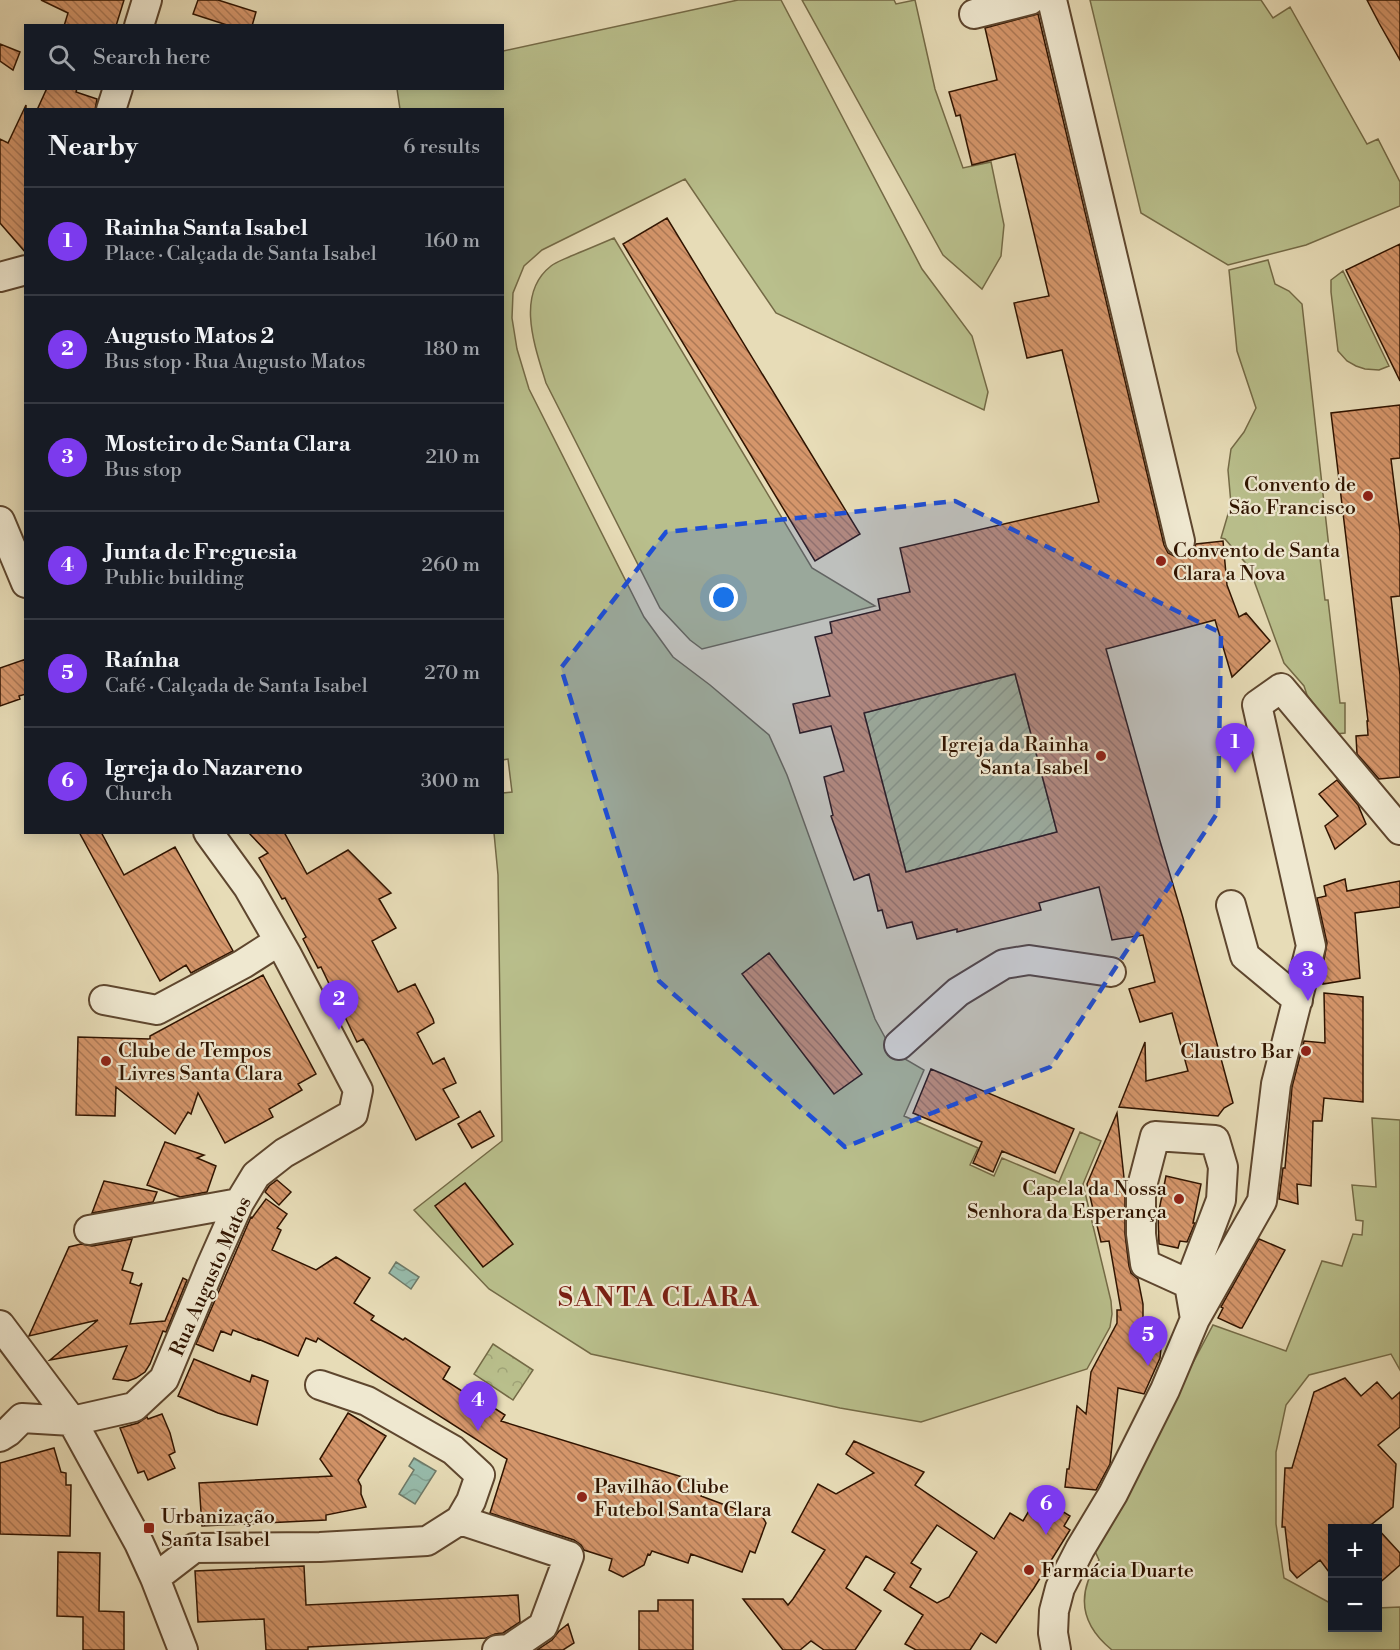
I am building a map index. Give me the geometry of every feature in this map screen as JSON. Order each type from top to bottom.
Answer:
[{"type":"street","points":[[140,24],[147,0]]},
{"type":"street","points":[[974,14],[1030,0]]},
{"type":"street","points":[[1052,0],[1180,541]]},
{"type":"street","points":[[112,108],[117,90]]},
{"type":"street","points":[[0,277],[24,271]]},
{"type":"street","points":[[0,521],[24,578]]},
{"type":"street","points":[[1056,1650],[1053,1633],[1054,1611],[1060,1588],[1113,1494],[1165,1390],[1195,1319],[1262,1201],[1276,1083],[1311,946],[1257,705],[1281,688],[1400,830]]},
{"type":"street","name":"Rua Augusto Matos","points":[[22,1418],[72,1421],[134,1407],[164,1379],[239,1203],[256,1175],[284,1154],[353,1114],[358,1090],[248,887],[209,834]]},
{"type":"street","points":[[1231,905],[1245,956],[1298,1000]]},
{"type":"street","points":[[104,1000],[157,1010],[243,964],[279,941]]},
{"type":"street","points":[[899,1045],[958,992],[1004,964],[1029,960],[1111,972]]},
{"type":"street","points":[[1189,1284],[1145,1264],[1141,1234],[1141,1190],[1155,1136],[1215,1140],[1223,1167],[1221,1200],[1189,1284],[1195,1319]]},
{"type":"street","points":[[90,1230],[239,1203]]},
{"type":"street","points":[[0,1325],[72,1421],[135,1535],[155,1578],[183,1650]]},
{"type":"street","points":[[0,1437],[22,1418],[33,1368]]},
{"type":"street","points":[[155,1578],[194,1548],[320,1547],[427,1541],[460,1520],[471,1501],[480,1475],[453,1450],[367,1401],[320,1385]]},
{"type":"street","points":[[460,1520],[569,1556],[543,1626],[508,1649],[497,1650]]},
{"type":"highlighted area","points":[[955,501],[1221,633],[1218,812],[1050,1067],[845,1147],[659,981],[561,668],[666,532]]},
{"type":"green space","points":[[738,0],[781,0],[922,269],[972,336],[988,392],[984,410],[776,313],[685,179],[542,250],[524,266],[513,293],[512,318],[517,349],[529,389],[644,617],[673,657],[769,735],[787,775],[875,1019],[893,1052],[924,1070],[904,1116],[978,1148],[970,1165],[994,1176],[1002,1158],[1059,1182],[1080,1132],[1101,1141],[1083,1184],[1111,1301],[1112,1314],[1110,1327],[1087,1369],[921,1422],[840,1408],[591,1354],[489,1289],[414,1210],[502,1141],[498,875],[494,834],[504,834],[504,793],[512,792],[508,759],[504,760],[504,108],[400,108],[397,90],[504,90],[504,51]]},
{"type":"green space","points":[[802,0],[894,0],[896,4],[915,0],[935,89],[963,168],[991,162],[1004,225],[1001,256],[982,289],[943,255]]},
{"type":"green space","points":[[1090,0],[1261,0],[1273,18],[1290,7],[1367,144],[1378,139],[1400,182],[1400,206],[1306,245],[1228,265],[1141,213]]},
{"type":"green space","points":[[614,238],[812,568],[875,606],[702,649],[690,640],[660,608],[546,383],[533,338],[531,322],[533,291],[540,278],[551,266]]},
{"type":"green space","points":[[1268,260],[1275,284],[1289,291],[1302,304],[1330,557],[1320,558],[1325,600],[1328,600],[1340,703],[1345,703],[1345,733],[1336,734],[1307,695],[1304,686],[1284,663],[1249,567],[1225,539],[1221,538],[1231,504],[1228,470],[1231,449],[1244,432],[1256,408],[1237,351],[1229,270]]},
{"type":"green space","points":[[1343,271],[1389,366],[1379,370],[1365,369],[1347,361],[1338,351],[1331,280]]},
{"type":"green space","points":[[1015,674],[1057,832],[906,872],[864,713]]},
{"type":"green space","points":[[1372,1118],[1400,1120],[1400,1370],[1391,1354],[1309,1375],[1286,1405],[1276,1452],[1276,1524],[1284,1578],[1328,1602],[1328,1632],[1382,1632],[1382,1608],[1400,1607],[1400,1650],[1112,1650],[1093,1630],[1085,1608],[1087,1585],[1099,1560],[1094,1549],[1213,1325],[1286,1351],[1322,1261],[1342,1266],[1353,1234],[1362,1235],[1363,1221],[1356,1220],[1352,1185],[1376,1187]]},
{"type":"green space","points":[[493,1344],[533,1370],[513,1400],[474,1374]]},
{"type":"water","points":[[396,1262],[419,1277],[411,1289],[389,1273]]},
{"type":"water","points":[[414,1458],[436,1471],[415,1504],[399,1494],[414,1470],[409,1466]]},
{"type":"building","points":[[41,0],[124,0],[117,24],[65,24],[68,13]]},
{"type":"building","points":[[198,0],[218,0],[256,12],[253,24],[224,24],[193,14]]},
{"type":"building","points":[[1367,0],[1400,0],[1400,60],[1379,23]]},
{"type":"building","name":"Convento de Santa Clara a Nova","points":[[1038,14],[1164,545],[1168,553],[1176,557],[1183,557],[1192,553],[1196,544],[1223,541],[1227,585],[1239,617],[1246,613],[1270,641],[1232,677],[1215,620],[1106,649],[1233,1103],[1224,1108],[1218,1116],[1119,1107],[1145,1042],[1146,1081],[1188,1071],[1172,1013],[1140,1022],[1129,989],[1155,982],[1143,935],[1112,940],[1099,887],[1039,903],[1041,910],[957,932],[957,929],[917,939],[912,922],[887,928],[882,910],[878,911],[869,874],[854,880],[831,816],[833,815],[824,777],[844,771],[831,726],[800,733],[793,704],[830,696],[815,637],[832,633],[830,622],[880,610],[878,599],[910,592],[900,548],[1099,502],[1062,350],[1027,358],[1014,303],[1049,296],[1015,154],[972,165],[960,115],[956,116],[949,92],[997,80],[985,28]],"holes":[[[1015,674],[1057,832],[906,872],[864,713]]]},
{"type":"building","points":[[0,44],[20,52],[13,70],[0,61]]},
{"type":"building","points":[[46,90],[76,90],[76,92],[97,99],[95,108],[38,108]]},
{"type":"building","points":[[24,109],[24,251],[0,223],[0,139],[8,143]]},
{"type":"building","points":[[667,218],[860,534],[815,561],[623,244]]},
{"type":"building","points":[[1400,244],[1400,381],[1346,270]]},
{"type":"building","name":"Convento de São Francisco","points":[[1400,405],[1400,458],[1391,459],[1400,532],[1400,596],[1391,597],[1400,675],[1400,777],[1379,779],[1357,754],[1356,736],[1368,735],[1368,721],[1331,413]]},
{"type":"building","points":[[24,660],[24,695],[19,696],[20,699],[0,706],[0,668]]},
{"type":"building","points":[[1337,780],[1358,805],[1366,824],[1335,849],[1325,826],[1338,816],[1319,794]]},
{"type":"building","points":[[80,834],[102,834],[124,875],[175,847],[233,951],[191,973],[186,965],[160,981]]},
{"type":"building","points":[[250,834],[285,834],[307,874],[348,850],[391,893],[379,899],[396,928],[372,941],[398,992],[415,984],[433,1019],[434,1023],[417,1033],[433,1064],[444,1058],[456,1083],[443,1089],[459,1117],[416,1140],[367,1045],[363,1039],[357,1042],[321,967],[318,968],[303,939],[306,937],[285,898],[282,899],[259,858],[268,853]]},
{"type":"building","points":[[1345,879],[1347,891],[1400,881],[1400,907],[1355,913],[1360,978],[1323,984],[1323,965],[1327,943],[1317,898],[1326,896],[1324,886]]},
{"type":"building","points":[[769,953],[862,1074],[834,1094],[742,974]]},
{"type":"building","points":[[263,975],[316,1074],[298,1084],[302,1090],[269,1109],[273,1117],[225,1143],[198,1093],[191,1114],[188,1112],[175,1134],[116,1087],[115,1116],[76,1115],[78,1037],[150,1039],[150,1036]]},
{"type":"building","points":[[1324,993],[1363,997],[1363,1102],[1324,1098],[1322,1121],[1313,1121],[1311,1186],[1297,1184],[1298,1204],[1279,1199],[1283,1168],[1285,1168],[1292,1087],[1304,1041],[1325,1043]]},
{"type":"building","points":[[931,1069],[1074,1129],[1055,1173],[1002,1151],[993,1172],[973,1163],[982,1142],[913,1113]]},
{"type":"building","points":[[480,1111],[494,1136],[472,1148],[458,1124]]},
{"type":"building","points":[[1117,1113],[1125,1187],[1125,1234],[1129,1266],[1131,1273],[1138,1279],[1143,1304],[1143,1337],[1162,1339],[1160,1358],[1144,1394],[1118,1388],[1110,1464],[1096,1490],[1065,1487],[1077,1406],[1086,1414],[1091,1372],[1117,1323],[1117,1310],[1121,1310],[1109,1241],[1101,1242],[1087,1184]]},
{"type":"building","points":[[165,1142],[204,1155],[197,1158],[216,1166],[207,1192],[180,1197],[147,1185]]},
{"type":"building","name":"Capela da Nossa Senhora da Esperança","points":[[1166,1176],[1201,1184],[1193,1223],[1195,1223],[1187,1242],[1180,1241],[1178,1248],[1159,1244],[1158,1215]]},
{"type":"building","points":[[277,1180],[291,1192],[279,1205],[265,1192]]},
{"type":"building","points":[[104,1181],[157,1192],[153,1202],[92,1213]]},
{"type":"building","points":[[465,1183],[513,1244],[483,1267],[435,1206]]},
{"type":"building","points":[[266,1199],[287,1214],[277,1228],[281,1230],[272,1250],[316,1270],[336,1257],[370,1278],[354,1303],[374,1316],[371,1320],[403,1340],[405,1338],[450,1367],[443,1379],[487,1407],[488,1404],[505,1415],[501,1421],[705,1484],[701,1496],[744,1512],[746,1508],[761,1514],[766,1523],[755,1553],[750,1551],[742,1572],[691,1554],[688,1563],[652,1551],[650,1555],[648,1554],[644,1565],[623,1577],[609,1570],[612,1559],[584,1550],[574,1540],[490,1513],[507,1459],[318,1338],[316,1342],[306,1338],[298,1356],[233,1330],[231,1335],[221,1331],[213,1351],[196,1344],[251,1217]]},
{"type":"building","points":[[132,1239],[122,1270],[133,1273],[130,1283],[139,1286],[142,1283],[130,1324],[165,1321],[183,1278],[187,1280],[166,1332],[163,1331],[145,1372],[128,1381],[113,1379],[127,1346],[50,1360],[98,1320],[29,1336],[69,1247],[81,1244],[92,1246]]},
{"type":"building","points":[[1259,1239],[1285,1250],[1240,1328],[1218,1318],[1223,1308],[1221,1307]]},
{"type":"building","points":[[194,1359],[250,1382],[252,1375],[268,1381],[257,1425],[218,1413],[178,1396]]},
{"type":"building","points":[[1345,1378],[1361,1396],[1377,1382],[1392,1399],[1400,1392],[1400,1427],[1378,1445],[1396,1464],[1393,1507],[1372,1524],[1328,1524],[1328,1571],[1320,1560],[1297,1578],[1290,1570],[1285,1527],[1282,1527],[1285,1468],[1292,1468],[1314,1392]]},
{"type":"building","points":[[348,1413],[386,1436],[358,1480],[366,1507],[326,1515],[326,1520],[202,1526],[199,1483],[332,1476],[320,1459]]},
{"type":"building","points":[[162,1414],[175,1452],[169,1455],[175,1468],[148,1480],[144,1471],[138,1473],[120,1428],[138,1423],[147,1417],[148,1419]]},
{"type":"building","points":[[854,1441],[924,1472],[915,1485],[994,1539],[1010,1513],[1023,1521],[1033,1504],[1036,1507],[1041,1498],[1070,1516],[1064,1526],[1070,1530],[996,1643],[981,1633],[970,1650],[916,1650],[905,1644],[923,1615],[884,1590],[895,1573],[866,1556],[846,1588],[881,1611],[855,1650],[824,1650],[811,1641],[800,1650],[783,1650],[743,1599],[783,1599],[788,1605],[793,1599],[825,1550],[792,1532],[818,1484],[836,1494],[874,1473],[846,1454]],"holes":[[[937,1525],[977,1552],[949,1597],[937,1603],[910,1587],[921,1569],[911,1563]]]},
{"type":"building","points":[[54,1448],[61,1472],[66,1473],[66,1485],[71,1485],[70,1536],[0,1534],[0,1463]]},
{"type":"building","points":[[1382,1533],[1400,1553],[1400,1565],[1382,1581]]},
{"type":"building","points":[[58,1552],[100,1553],[99,1611],[124,1612],[124,1650],[83,1650],[83,1617],[57,1616]]},
{"type":"building","points":[[304,1566],[306,1605],[518,1595],[520,1622],[503,1633],[486,1638],[308,1647],[308,1650],[266,1650],[264,1619],[198,1622],[195,1571]]},
{"type":"building","points":[[658,1600],[693,1600],[693,1650],[639,1650],[639,1611],[658,1611]]},
{"type":"building","points":[[568,1624],[574,1643],[563,1650],[537,1650],[552,1640]]},
{"type":"place","name":"Convento de São Francisco","points":[[1368,496]]},
{"type":"place","name":"Convento de Santa Clara a Nova","points":[[1161,561]]},
{"type":"place","name":"Igreja da Rainha Santa Isabel","points":[[1101,756]]},
{"type":"place","name":"Rainha Santa Isabel","points":[[1235,773]]},
{"type":"place","name":"Mosteiro de Santa Clara","points":[[1308,1001]]},
{"type":"place","name":"Augusto Matos 2","points":[[339,1030]]},
{"type":"place","name":"Claustro Bar","points":[[1306,1051]]},
{"type":"place","name":"Clube de Tempos Livres Santa Clara","points":[[106,1061]]},
{"type":"place","name":"Capela da Nossa Senhora da Esperança","points":[[1179,1199]]},
{"type":"place","name":"Raínha","points":[[1148,1366]]},
{"type":"place","name":"Junta de Freguesia","points":[[478,1431]]},
{"type":"place","name":"Pavilhão Clube Futebol Santa Clara","points":[[582,1497]]},
{"type":"place","name":"Urbanização Santa Isabel","points":[[149,1528]]},
{"type":"place","name":"Igreja do Nazareno","points":[[1046,1535]]},
{"type":"place","name":"Farmácia Duarte","points":[[1029,1570]]},
{"type":"district","name":"SANTA CLARA","points":[[659,1297]]}]
